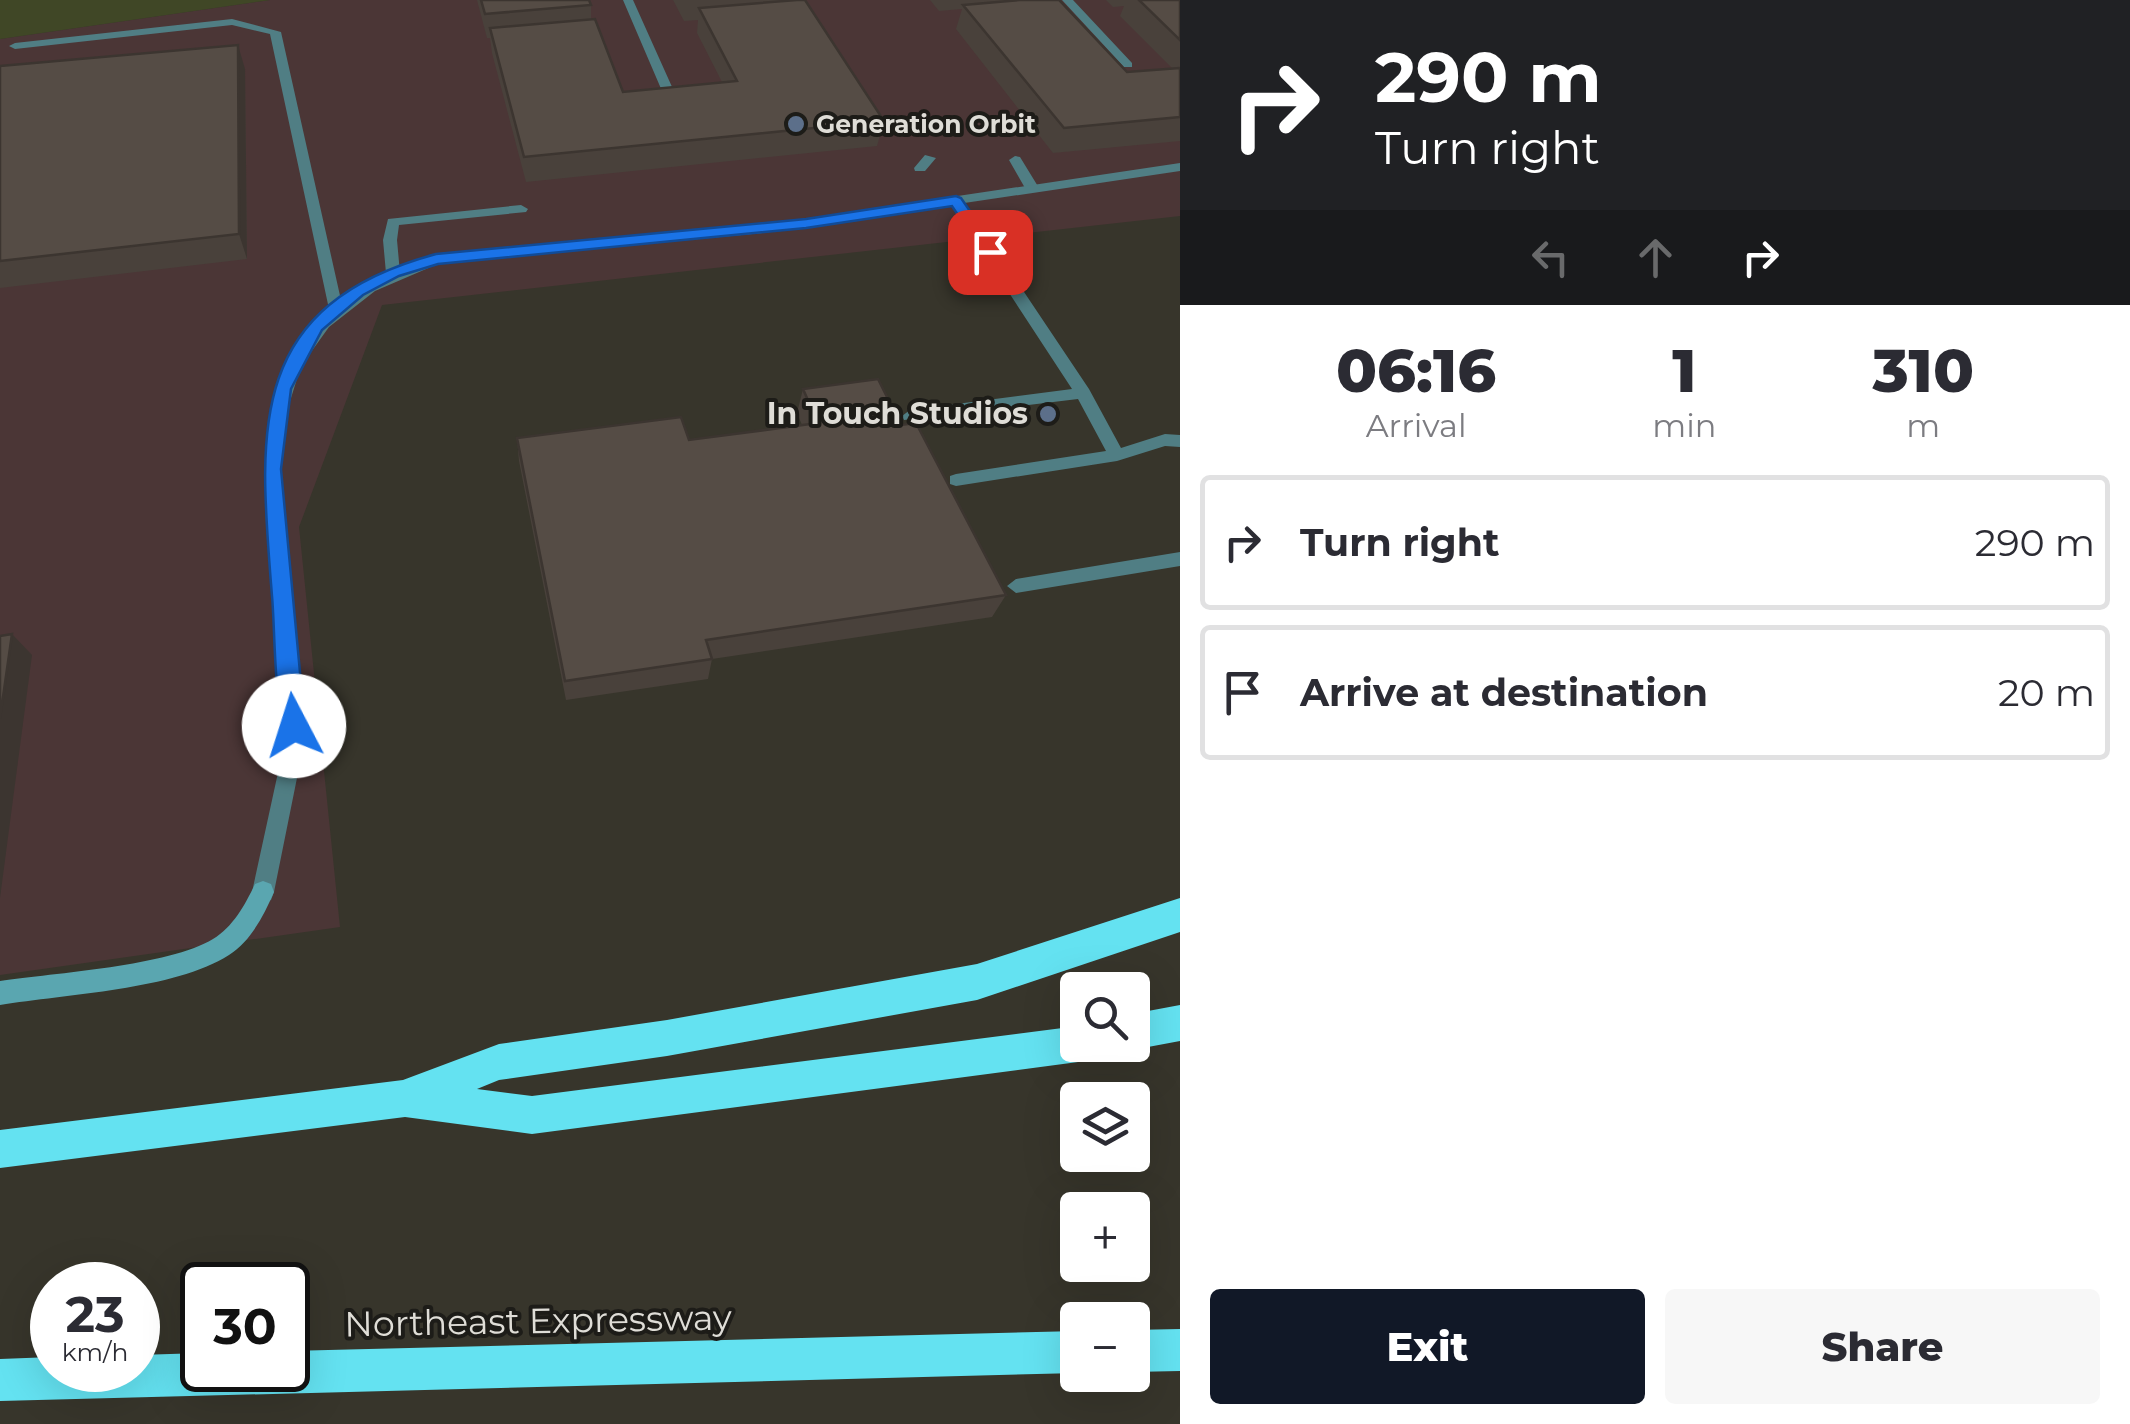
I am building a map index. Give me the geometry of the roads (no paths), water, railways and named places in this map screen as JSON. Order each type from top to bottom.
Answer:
[{"type":"highway","points":[[403,1099],[498,1062],[667,1038],[976,982],[1180,915]]},
{"type":"highway","points":[[1150,1028],[1180,1022]]},
{"type":"highway","points":[[0,1149],[403,1099],[532,1115],[1060,1046]]},
{"type":"highway","points":[[1150,1351],[1180,1350]]},
{"type":"highway","name":"Northeast Expressway","points":[[0,1380],[1060,1352]]},
{"type":"street","points":[[628,0],[672,98]]},
{"type":"street","points":[[1067,0],[1128,64]]},
{"type":"street","points":[[15,46],[232,22],[276,32],[336,309]]},
{"type":"street","points":[[1015,160],[1032,188]]},
{"type":"street","points":[[0,993],[168,965],[218,949],[246,925],[263,892],[294,726],[272,469],[282,389],[316,327],[357,292],[394,273],[436,259],[806,224],[1180,168]]},
{"type":"street","points":[[956,201],[1083,393],[1118,455]]},
{"type":"street","points":[[394,273],[392,222],[521,209]]},
{"type":"street","points":[[910,416],[1083,393]]},
{"type":"street","points":[[956,480],[1118,455],[1165,440],[1180,441]]},
{"type":"street","points":[[1016,586],[1180,559]]},
{"type":"place","name":"Generation Orbit","points":[[796,124]]},
{"type":"place","name":"In Touch Studios","points":[[1048,414]]}]
